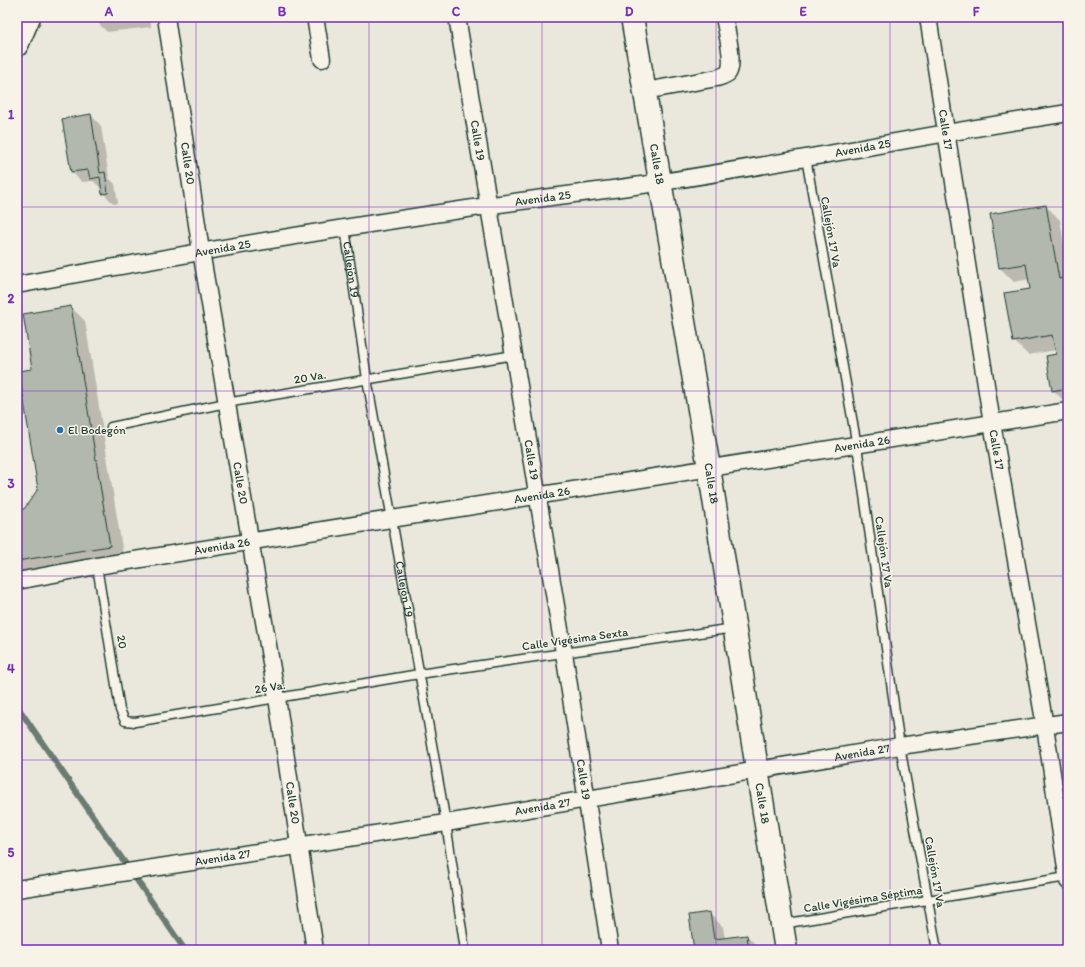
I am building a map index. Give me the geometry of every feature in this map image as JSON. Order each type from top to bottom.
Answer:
[{"type":"street","points":[[17,45],[29,17]]},
{"type":"street","name":"Calle 20","points":[[166,17],[201,251],[277,698],[301,845],[316,950]]},
{"type":"street","points":[[315,17],[322,59]]},
{"type":"street","name":"Calle 19","points":[[458,17],[488,205],[564,653],[610,950]]},
{"type":"street","name":"Calle 18","points":[[632,17],[709,468],[756,770],[786,950]]},
{"type":"street","points":[[644,91],[717,78],[728,74],[731,68],[724,17]]},
{"type":"street","name":"Calle 17","points":[[928,17],[992,423],[1046,726],[1068,879]]},
{"type":"street","name":"Avenida 25","points":[[17,285],[201,251],[488,205],[660,182],[806,158],[946,132],[1068,113]]},
{"type":"street","name":"Avenida 26","points":[[17,580],[538,495],[857,446],[1068,411]]},
{"type":"street","name":"Avenida 27","points":[[17,889],[446,823],[900,746],[1068,722]]},
{"type":"lane","name":"Callejón 17 Va","points":[[806,158],[857,446],[900,746],[937,950]]},
{"type":"lane","name":"Callejón 19","points":[[345,228],[367,379],[446,823],[465,950]]},
{"type":"lane","name":"20 Va.","points":[[111,427],[226,403],[514,354]]},
{"type":"lane","name":"20","points":[[97,566],[120,710],[126,721]]},
{"type":"lane","name":"Calle Vigésima Sexta","points":[[419,674],[734,628]]},
{"type":"lane","name":"26 Va.","points":[[126,721],[135,722],[419,674]]},
{"type":"lane","name":"Calle Vigésima Séptima","points":[[781,924],[1068,879]]},
{"type":"building","points":[[97,17],[137,17],[96,22]]},
{"type":"building","points":[[91,114],[100,173],[105,172],[108,193],[102,194],[100,177],[90,179],[88,170],[71,172],[62,119]]},
{"type":"building","points":[[1046,205],[1059,279],[1068,277],[1068,388],[1052,391],[1046,356],[1056,354],[1052,335],[1013,342],[1004,293],[1030,289],[1026,264],[999,268],[990,214]]},
{"type":"building","name":"El Bodegón","points":[[71,306],[110,546],[17,561],[17,510],[24,509],[38,489],[19,371],[32,369],[23,314]]},
{"type":"building","points":[[710,912],[714,939],[747,935],[749,950],[694,950],[689,915]]},
{"type":"waterway","points":[[17,706],[185,950]]},
{"type":"place","name":"El Bodegón","points":[[60,430]]}]
